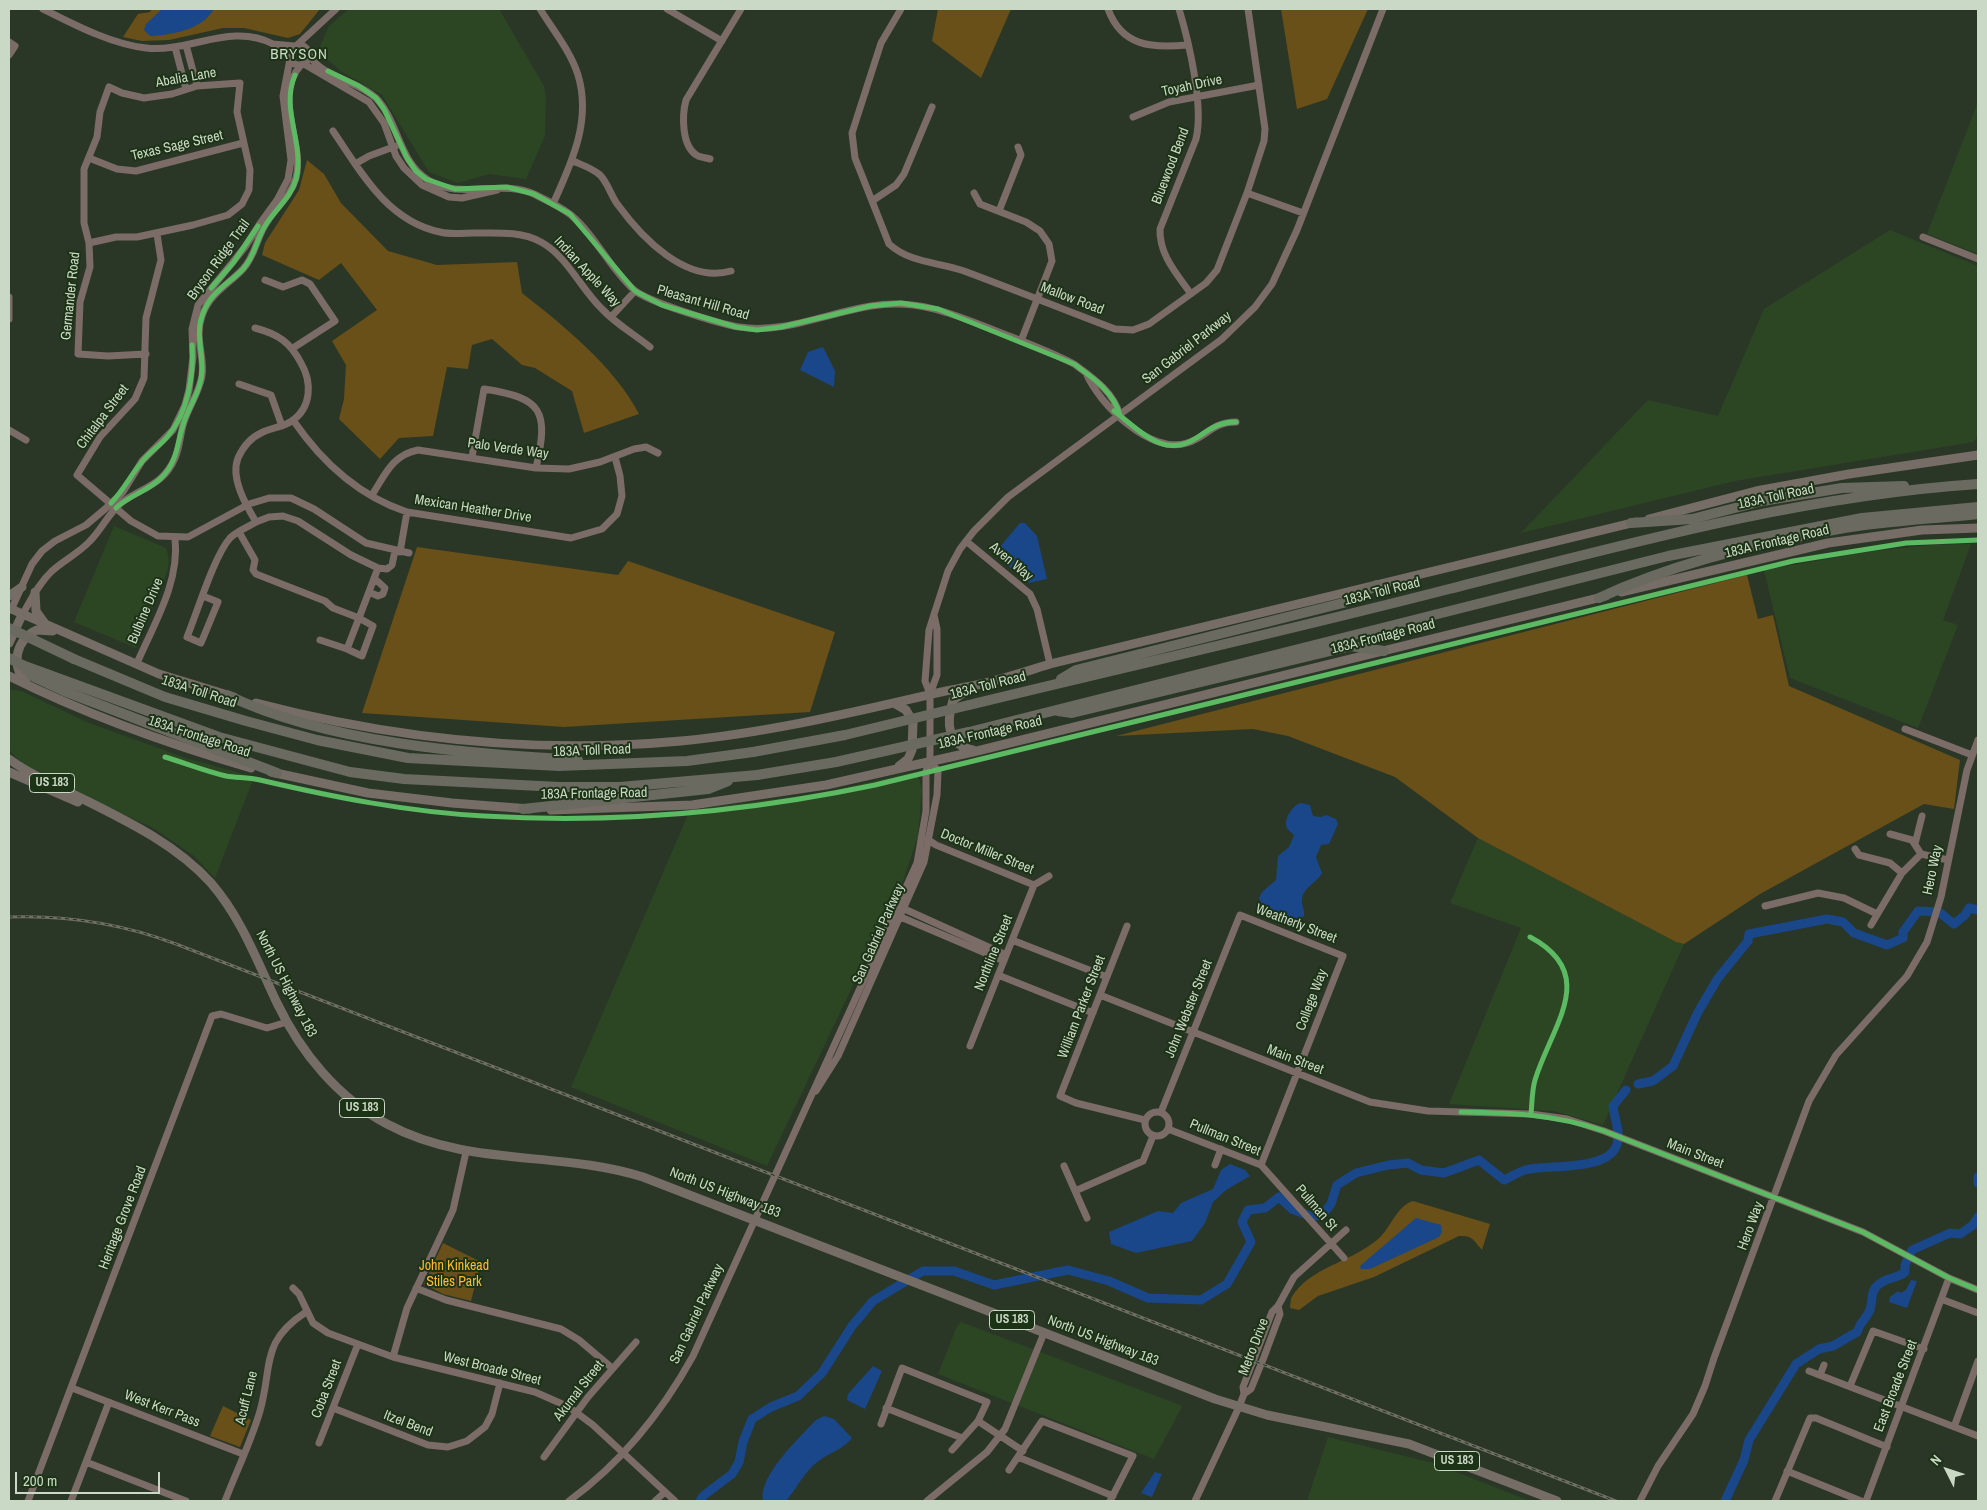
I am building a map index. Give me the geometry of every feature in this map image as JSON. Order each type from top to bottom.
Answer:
[{"type":"highway","name":"183A Toll Road","points":[[9,628],[74,659],[166,697],[317,740],[408,758],[559,766],[687,760],[753,752],[845,735],[1795,506],[1933,487],[1978,484]]},
{"type":"highway","points":[[1631,523],[1692,519],[1762,501],[1842,488],[1889,485],[1933,487]]},
{"type":"highway","points":[[9,658],[22,665],[34,677],[219,737],[350,772],[404,779],[559,787],[620,787],[741,776],[836,762],[969,732],[1668,556],[1862,518],[1978,507]]},
{"type":"highway","points":[[1599,598],[1635,581],[1671,568],[1785,540],[1840,529],[1978,514]]},
{"type":"highway","points":[[1050,685],[1076,670],[1343,603],[1377,585]]},
{"type":"highway","points":[[1055,710],[1072,713],[1351,646],[1384,651]]},
{"type":"highway","points":[[64,686],[277,773]]},
{"type":"highway","points":[[227,695],[253,708],[343,734],[469,752],[639,763]]},
{"type":"highway","points":[[523,808],[708,788],[741,776]]},
{"type":"main road","points":[[10,611],[138,663],[159,674],[289,712],[377,730],[471,741],[552,745],[634,744],[724,736],[821,720],[930,694],[974,686],[1050,664],[1756,491],[1858,472],[1978,455]]},
{"type":"main road","name":"183A Frontage Road","points":[[9,676],[85,711],[164,741],[277,773],[387,796],[452,804],[580,810],[692,804],[796,790],[977,751],[1828,543],[1922,530],[1978,528]]},
{"type":"main road","points":[[9,596],[22,587]]},
{"type":"main road","points":[[35,592],[36,611],[48,627]]},
{"type":"main road","points":[[9,643],[22,615]]},
{"type":"main road","points":[[28,686],[19,676],[16,666],[16,658],[25,640],[37,630],[58,631]]},
{"type":"main road","points":[[9,686],[28,686]]},
{"type":"main road","points":[[974,686],[953,700],[951,735],[957,745],[977,751]]},
{"type":"main road","points":[[894,703],[906,710],[913,722],[912,750],[908,758],[897,768]]},
{"type":"main road","name":"North US Highway 183","points":[[9,759],[33,775],[169,846],[211,883],[249,938],[287,1022],[313,1061],[333,1083],[364,1109],[410,1135],[466,1152],[569,1160],[612,1168],[643,1177],[1240,1407],[1298,1422],[1409,1444],[1556,1501]]},
{"type":"main road","name":"US 183","points":[[9,772],[60,796],[95,807]]},
{"type":"street","points":[[43,9],[122,44],[148,48],[176,47],[214,37],[241,35],[273,44],[304,46],[309,52]]},
{"type":"street","points":[[290,58],[290,50],[336,9]]},
{"type":"street","points":[[540,9],[573,63],[581,90],[580,138],[572,162],[552,204]]},
{"type":"street","points":[[667,9],[722,41]]},
{"type":"street","points":[[710,158],[697,156],[692,150],[685,134],[683,115],[686,100],[741,9]]},
{"type":"street","name":"Mallow Road","points":[[901,9],[881,43],[852,133],[855,158],[889,244],[899,254],[908,258],[949,266],[1115,329],[1128,331],[1148,324],[1206,283],[1217,270],[1247,193],[1264,142],[1265,129],[1248,9]]},
{"type":"street","points":[[1108,9],[1118,28],[1146,46],[1158,48],[1187,45]]},
{"type":"street","name":"Bluewood Bend","points":[[1179,9],[1197,97],[1200,125],[1166,216],[1160,239],[1166,257],[1191,294]]},
{"type":"street","name":"San Gabriel Parkway","points":[[930,694],[925,681],[927,639],[948,571],[966,541],[1008,497],[1222,339],[1250,313],[1272,284],[1286,258],[1383,9]]},
{"type":"street","points":[[273,44],[290,58],[294,64],[302,64],[309,52],[318,26]]},
{"type":"street","points":[[9,55],[12,44]]},
{"type":"street","points":[[186,45],[197,86]]},
{"type":"street","points":[[176,47],[186,89]]},
{"type":"street","name":"Pleasant Hill Road","points":[[309,52],[319,65],[376,98],[384,109],[397,146]]},
{"type":"street","name":"Bryson Ridge Trail","points":[[22,615],[35,592],[52,571],[91,540],[142,461],[173,430],[185,405],[189,390],[193,357],[192,329],[198,305],[246,247],[277,200],[288,179],[291,155],[283,100],[290,58]]},
{"type":"street","name":"Pleasant Hill Road","points":[[302,64],[364,98],[384,123],[397,146],[413,167],[431,182],[455,189],[508,187],[528,192],[552,204],[577,220],[635,291],[662,304],[736,327],[750,329],[781,327],[870,306],[901,303],[938,309],[1060,357],[1086,373],[1110,408],[1150,440],[1171,445],[1187,443],[1216,425],[1236,422]]},
{"type":"street","name":"Bryson Ridge Trail","points":[[10,611],[32,564],[48,545],[86,525],[113,506],[152,487],[171,466],[178,450],[183,424],[197,394],[202,377],[198,338],[202,316],[214,295],[248,262],[264,228],[293,187],[298,168],[298,154],[289,100],[292,80],[302,64]]},
{"type":"street","name":"Abalia Lane","points":[[108,87],[122,93],[144,98],[172,94],[197,86],[240,83],[237,112],[243,143]]},
{"type":"street","name":"Toyah Drive","points":[[1132,117],[1169,102],[1259,85]]},
{"type":"street","name":"Germander Road","points":[[108,87],[100,112],[97,137],[84,169],[84,222],[89,243],[90,267],[80,302],[78,354],[108,356],[146,354]]},
{"type":"street","points":[[872,201],[896,185],[904,174],[932,107]]},
{"type":"street","name":"Indian Apple Way","points":[[333,131],[381,199],[397,213],[414,223],[440,232],[510,233],[541,242],[555,252],[611,317],[650,347]]},
{"type":"street","points":[[89,243],[116,237],[137,237],[157,234],[228,215],[242,204],[250,190],[250,170],[243,143]]},
{"type":"street","name":"Texas Sage Street","points":[[89,158],[117,169],[136,171],[243,143]]},
{"type":"street","points":[[355,164],[368,156],[397,146]]},
{"type":"street","points":[[999,211],[1021,156],[1018,147]]},
{"type":"street","points":[[572,162],[588,167],[598,174],[618,204],[649,240],[667,256],[699,270],[723,274],[732,271]]},
{"type":"street","points":[[974,193],[980,204],[1026,222],[1040,231],[1049,244],[1052,261],[1021,341]]},
{"type":"street","points":[[1247,193],[1303,213]]},
{"type":"street","name":"Chitalpa Street","points":[[113,506],[77,475],[100,437],[135,399],[144,378],[146,318],[160,260],[157,234]]},
{"type":"street","points":[[1922,237],[1978,259]]},
{"type":"street","points":[[264,280],[283,287],[302,280],[310,284],[335,321],[293,348]]},
{"type":"street","points":[[611,317],[635,291]]},
{"type":"street","points":[[9,297],[9,317]]},
{"type":"street","points":[[255,328],[283,338],[293,348],[305,370],[310,387],[307,402],[293,420],[261,433],[245,445],[237,460],[236,479],[256,522]]},
{"type":"street","points":[[239,384],[271,395],[282,426]]},
{"type":"street","points":[[472,457],[484,389],[510,393],[525,399],[537,410],[543,436],[536,468]]},
{"type":"street","name":"Mexican Heather Drive","points":[[293,420],[320,457],[385,504],[407,512],[571,538],[602,529],[617,514],[622,496],[620,476],[614,457]]},
{"type":"street","points":[[9,430],[26,440]]},
{"type":"street","name":"Palo Verde Way","points":[[372,496],[393,463],[404,453],[418,450],[536,468],[569,469],[614,457],[634,449],[646,447],[658,453]]},
{"type":"street","points":[[113,506],[147,531],[158,536],[175,538],[188,537],[247,506],[269,498],[291,498],[314,509],[366,543],[409,553]]},
{"type":"street","points":[[203,596],[218,602],[201,643],[187,637],[203,596],[223,547],[232,536],[256,522],[269,517],[283,516],[298,521],[351,555],[378,568],[387,569],[392,565],[398,551],[407,512]]},
{"type":"street","points":[[239,532],[252,552],[256,574],[325,601],[333,608],[359,618],[373,626],[362,656],[320,640]]},
{"type":"street","name":"Bulbine Drive","points":[[138,663],[174,577],[177,552],[175,538]]},
{"type":"street","name":"Aven Way","points":[[966,541],[1030,594],[1037,608],[1050,664]]},
{"type":"street","points":[[347,649],[378,568]]},
{"type":"street","points":[[369,592],[378,596],[382,594],[385,588],[374,578]]},
{"type":"street","name":"San Gabriel Parkway","points":[[901,907],[916,863],[927,803],[926,771],[930,761],[930,694],[937,675],[937,630],[934,615]]},
{"type":"street","points":[[1904,729],[1972,755]]},
{"type":"street","name":"Hero Way","points":[[1640,1501],[1658,1466],[1693,1414],[1705,1386],[1774,1196],[1818,1083],[1846,1042],[1907,976],[1927,942],[1939,904],[1961,795],[1978,740]]},
{"type":"street","name":"San Gabriel Parkway","points":[[569,1501],[597,1479],[639,1436],[678,1383],[693,1356],[805,1108],[897,915],[918,877],[929,842],[937,795],[938,771],[930,761]]},
{"type":"street","points":[[9,776],[21,779]]},
{"type":"street","points":[[1915,844],[1922,816]]},
{"type":"street","points":[[1890,834],[1912,840],[1921,854],[1948,860]]},
{"type":"street","points":[[922,835],[929,842]]},
{"type":"street","name":"Doctor Miller Street","points":[[929,842],[1034,885]]},
{"type":"street","points":[[1855,849],[1859,855],[1890,863],[1902,873]]},
{"type":"street","points":[[1871,925],[1902,873],[1921,854]]},
{"type":"street","points":[[1034,885],[1049,876]]},
{"type":"street","name":"Northline Street","points":[[970,1046],[1034,885]]},
{"type":"street","points":[[1765,906],[1818,893],[1844,898],[1877,914]]},
{"type":"street","points":[[901,907],[1005,958]]},
{"type":"street","points":[[897,915],[1005,958]]},
{"type":"street","name":"Weatherly Street","points":[[1240,916],[1343,956]]},
{"type":"street","name":"John Webster Street","points":[[1161,1112],[1240,916]]},
{"type":"street","name":"William Parker Street","points":[[1127,926],[1060,1096],[1076,1103],[1145,1120]]},
{"type":"street","points":[[1012,940],[1107,977]]},
{"type":"street","name":"College Way","points":[[1261,1165],[1343,956]]},
{"type":"street","points":[[998,975],[1093,1014]]},
{"type":"street","name":"Main Street","points":[[1100,995],[1370,1102],[1404,1109],[1531,1114],[1567,1119],[1604,1131],[1774,1196],[1868,1235],[1911,1259],[1978,1290]]},
{"type":"street","name":"Heritage Grove Road","points":[[28,1501],[212,1016],[221,1014],[266,1028],[287,1022]]},
{"type":"street","points":[[1161,1112],[1168,1119],[1168,1128],[1161,1136],[1153,1136],[1145,1128],[1145,1120],[1150,1114],[1161,1112]]},
{"type":"street","name":"Pullman Street","points":[[1168,1128],[1261,1165],[1270,1174]]},
{"type":"street","points":[[1075,1191],[1143,1161],[1153,1136]]},
{"type":"street","points":[[1215,1165],[1221,1149]]},
{"type":"street","points":[[393,1357],[405,1315],[416,1288],[453,1210],[466,1152]]},
{"type":"street","points":[[1064,1166],[1087,1218]]},
{"type":"street","name":"Pullman St","points":[[1270,1174],[1344,1258]]},
{"type":"street","name":"Metro Drive","points":[[1196,1501],[1240,1407],[1244,1394],[1243,1387],[1272,1312],[1278,1306],[1294,1277],[1346,1230]]},
{"type":"street","name":"East Broade Street","points":[[1866,1501],[1949,1278]]},
{"type":"street","name":"West Broade Street","points":[[293,1288],[299,1294],[306,1312],[320,1329],[393,1357],[540,1394],[577,1412],[623,1452],[674,1501]]},
{"type":"street","points":[[416,1288],[446,1300],[561,1329],[579,1340],[612,1368]]},
{"type":"street","points":[[1941,1299],[1978,1313]]},
{"type":"street","name":"Acuff Lane","points":[[225,1501],[260,1411],[273,1346],[288,1324],[306,1312]]},
{"type":"street","points":[[1850,1386],[1873,1332],[1924,1349]]},
{"type":"street","points":[[927,1501],[966,1470],[1000,1436],[1018,1399],[1044,1333]]},
{"type":"street","name":"Akumal Street","points":[[544,1457],[612,1368],[636,1342]]},
{"type":"street","name":"Coba Street","points":[[319,1443],[358,1344]]},
{"type":"street","points":[[1954,1427],[1978,1360]]},
{"type":"street","points":[[1820,1375],[1824,1364]]},
{"type":"street","points":[[880,1424],[902,1368],[988,1402],[978,1421],[952,1450]]},
{"type":"street","points":[[1809,1371],[1978,1436]]},
{"type":"street","name":"Itzel Bend","points":[[333,1408],[428,1446],[448,1447],[467,1441],[485,1427],[492,1414],[500,1383]]},
{"type":"street","name":"West Kerr Pass","points":[[72,1388],[243,1454]]},
{"type":"street","points":[[70,1501],[109,1402]]},
{"type":"street","points":[[886,1408],[962,1438]]},
{"type":"street","points":[[1775,1501],[1810,1418],[1816,1418],[1887,1446]]},
{"type":"street","points":[[978,1421],[1000,1436],[1020,1454],[1112,1499],[1133,1456],[1042,1421],[1020,1454],[1009,1470]]},
{"type":"street","points":[[86,1462],[186,1501]]},
{"type":"street","points":[[1787,1472],[1861,1501]]},
{"type":"street","points":[[656,1501],[665,1492]]},
{"type":"shaded area","points":[[349,9],[499,9],[544,86],[546,96],[545,136],[526,179],[489,174],[458,183],[429,172],[382,95],[342,72],[318,51],[329,26]]},
{"type":"shaded area","points":[[1978,102],[1978,254],[1927,234]]},
{"type":"shaded area","points":[[1890,230],[1978,266],[1978,435],[1974,442],[1735,481],[1521,533],[1648,400],[1718,416],[1764,309]]},
{"type":"shaded area","points":[[114,526],[166,548],[169,560],[167,572],[136,648],[74,622]]},
{"type":"shaded area","points":[[1971,544],[1943,620],[1958,625],[1918,728],[1790,678],[1764,570],[1867,552],[1929,545]]},
{"type":"shaded area","points":[[9,689],[21,691],[89,723],[186,758],[254,777],[215,878],[194,856],[155,829],[35,773],[23,764],[9,750]]},
{"type":"shaded area","points":[[915,772],[918,775],[922,789],[918,836],[904,878],[767,1166],[571,1087],[690,810],[821,793]]},
{"type":"shaded area","points":[[1478,838],[1676,942],[1684,944],[1603,1125],[1554,1111],[1449,1104],[1521,928],[1450,903]]},
{"type":"shaded area","points":[[961,1322],[1182,1407],[1154,1459],[938,1374],[957,1326]]},
{"type":"shaded area","points":[[1328,1437],[1433,1463],[1530,1501],[1307,1501]]},
{"type":"green space","points":[[152,9],[320,9],[300,34],[288,38],[244,28],[223,28],[169,40],[142,41],[123,37],[138,14],[150,12]]},
{"type":"green space","points":[[938,9],[1011,9],[981,78],[932,41]]},
{"type":"green space","points":[[1281,9],[1368,9],[1327,99],[1297,109]]},
{"type":"green space","points":[[307,160],[324,174],[341,203],[388,251],[437,265],[517,262],[522,293],[571,333],[602,363],[629,396],[639,414],[584,433],[572,391],[535,368],[522,365],[492,339],[472,345],[468,369],[447,367],[433,436],[399,438],[380,459],[339,419],[344,399],[346,365],[332,341],[377,310],[341,263],[319,280],[262,255],[265,243],[299,190]]},
{"type":"green space","points":[[417,547],[618,575],[628,561],[835,632],[810,712],[564,727],[362,713]]},
{"type":"green space","points":[[1747,575],[1758,619],[1773,615],[1789,686],[1960,760],[1954,809],[1924,804],[1760,894],[1684,944],[1676,942],[1478,838],[1395,777],[1288,736],[1253,729],[1116,736]]},
{"type":"green space","points":[[1413,1201],[1490,1224],[1482,1250],[1475,1241],[1459,1236],[1374,1277],[1318,1296],[1299,1310],[1290,1308],[1291,1298],[1309,1279],[1377,1240],[1382,1236],[1402,1207]]},
{"type":"green space","name":"John Kinkead Stiles Park","points":[[443,1243],[481,1262],[471,1301],[443,1294],[424,1284]]},
{"type":"green space","points":[[223,1406],[251,1420],[240,1447],[210,1436]]},
{"type":"water","points":[[162,9],[214,9],[209,16],[194,27],[176,33],[150,36],[144,30],[146,24]]},
{"type":"water","points":[[823,347],[835,371],[834,387],[800,370],[808,352]]},
{"type":"water","points":[[1020,523],[1025,523],[1037,536],[1047,579],[1029,583],[994,554]]},
{"type":"water","points":[[1301,803],[1310,805],[1313,816],[1321,817],[1326,815],[1336,819],[1338,824],[1329,844],[1321,845],[1316,857],[1322,873],[1303,895],[1304,916],[1291,922],[1278,919],[1272,915],[1259,898],[1262,892],[1276,880],[1278,856],[1289,847],[1294,835],[1286,826],[1288,815],[1292,809]]},
{"type":"water","points":[[1230,1164],[1245,1170],[1250,1176],[1226,1190],[1213,1202],[1205,1223],[1192,1241],[1136,1253],[1111,1244],[1109,1232],[1158,1211],[1173,1213],[1181,1203],[1213,1189],[1221,1170]]},
{"type":"water","points":[[1416,1218],[1441,1225],[1442,1232],[1439,1237],[1370,1269],[1361,1269],[1360,1266]]},
{"type":"water","points":[[1911,1280],[1917,1281],[1907,1308],[1889,1302],[1890,1297],[1898,1291],[1900,1293],[1906,1290]]},
{"type":"water","points":[[873,1366],[882,1371],[865,1409],[847,1400],[848,1394]]},
{"type":"water","points":[[824,1416],[834,1419],[852,1438],[844,1446],[811,1467],[786,1501],[763,1501],[763,1491],[773,1469],[816,1420]]},
{"type":"water","points":[[1155,1472],[1162,1474],[1152,1497],[1141,1493]]},
{"type":"waterway","points":[[1638,1084],[1653,1081],[1673,1066],[1698,1012],[1718,978],[1748,941],[1749,934],[1827,919],[1843,922],[1854,933],[1887,945],[1903,938],[1903,932],[1918,911],[1939,912],[1954,924],[1965,915],[1969,908],[1978,910]]},
{"type":"waterway","points":[[700,1501],[703,1496],[732,1474],[739,1462],[743,1442],[752,1419],[771,1407],[798,1396],[822,1373],[852,1326],[873,1301],[923,1271],[954,1271],[994,1285],[1068,1270],[1109,1281],[1148,1298],[1201,1300],[1227,1284],[1251,1242],[1242,1222],[1248,1210],[1265,1208],[1279,1197],[1292,1209],[1312,1217],[1323,1214],[1331,1204],[1337,1185],[1356,1173],[1388,1165],[1408,1163],[1421,1170],[1444,1173],[1479,1160],[1504,1180],[1525,1170],[1535,1168],[1590,1163],[1612,1153],[1617,1144],[1618,1130],[1613,1106],[1626,1090]]},
{"type":"waterway","points":[[1978,1177],[1978,1183]]},
{"type":"waterway","points":[[1725,1501],[1744,1460],[1749,1440],[1796,1364],[1819,1349],[1833,1346],[1857,1332],[1869,1312],[1875,1288],[1884,1281],[1905,1272],[1905,1265],[1912,1250],[1950,1233],[1960,1234],[1973,1225],[1978,1217]]},
{"type":"railway","points":[[9,917],[73,919],[94,922],[136,931],[176,944],[1616,1501]]},
{"type":"cycle path","points":[[328,71],[359,86],[376,98],[384,109],[407,158],[416,171],[426,179],[455,189],[507,187],[534,194],[570,214],[635,291],[662,305],[736,327],[757,330],[781,327],[870,306],[901,303],[938,309],[1074,364],[1107,392],[1117,406],[1120,415]]},
{"type":"cycle path","points":[[116,508],[157,482],[171,464],[184,422],[200,383],[202,369],[199,336],[203,312],[216,293],[247,264],[265,226],[294,186],[298,166],[298,152],[290,101],[295,75]]},
{"type":"cycle path","points":[[211,288],[233,263],[258,226]]},
{"type":"cycle path","points":[[111,503],[144,459],[168,436],[175,426],[185,405],[191,381],[192,345]]},
{"type":"cycle path","points":[[1114,411],[1152,440],[1174,446],[1185,444],[1220,424],[1236,422]]},
{"type":"cycle path","points":[[165,757],[226,776],[256,779],[371,803],[456,814],[533,818],[582,818],[631,817],[729,809],[875,785],[1793,561],[1906,543],[1978,540]]},
{"type":"cycle path","points":[[1530,937],[1551,952],[1563,967],[1567,984],[1565,1002],[1535,1080],[1531,1114]]},
{"type":"cycle path","points":[[1461,1112],[1516,1114],[1550,1118],[1586,1125],[1604,1131],[1863,1232],[1949,1278],[1978,1290]]},
{"type":"district","name":"BRYSON","points":[[299,55]]}]
